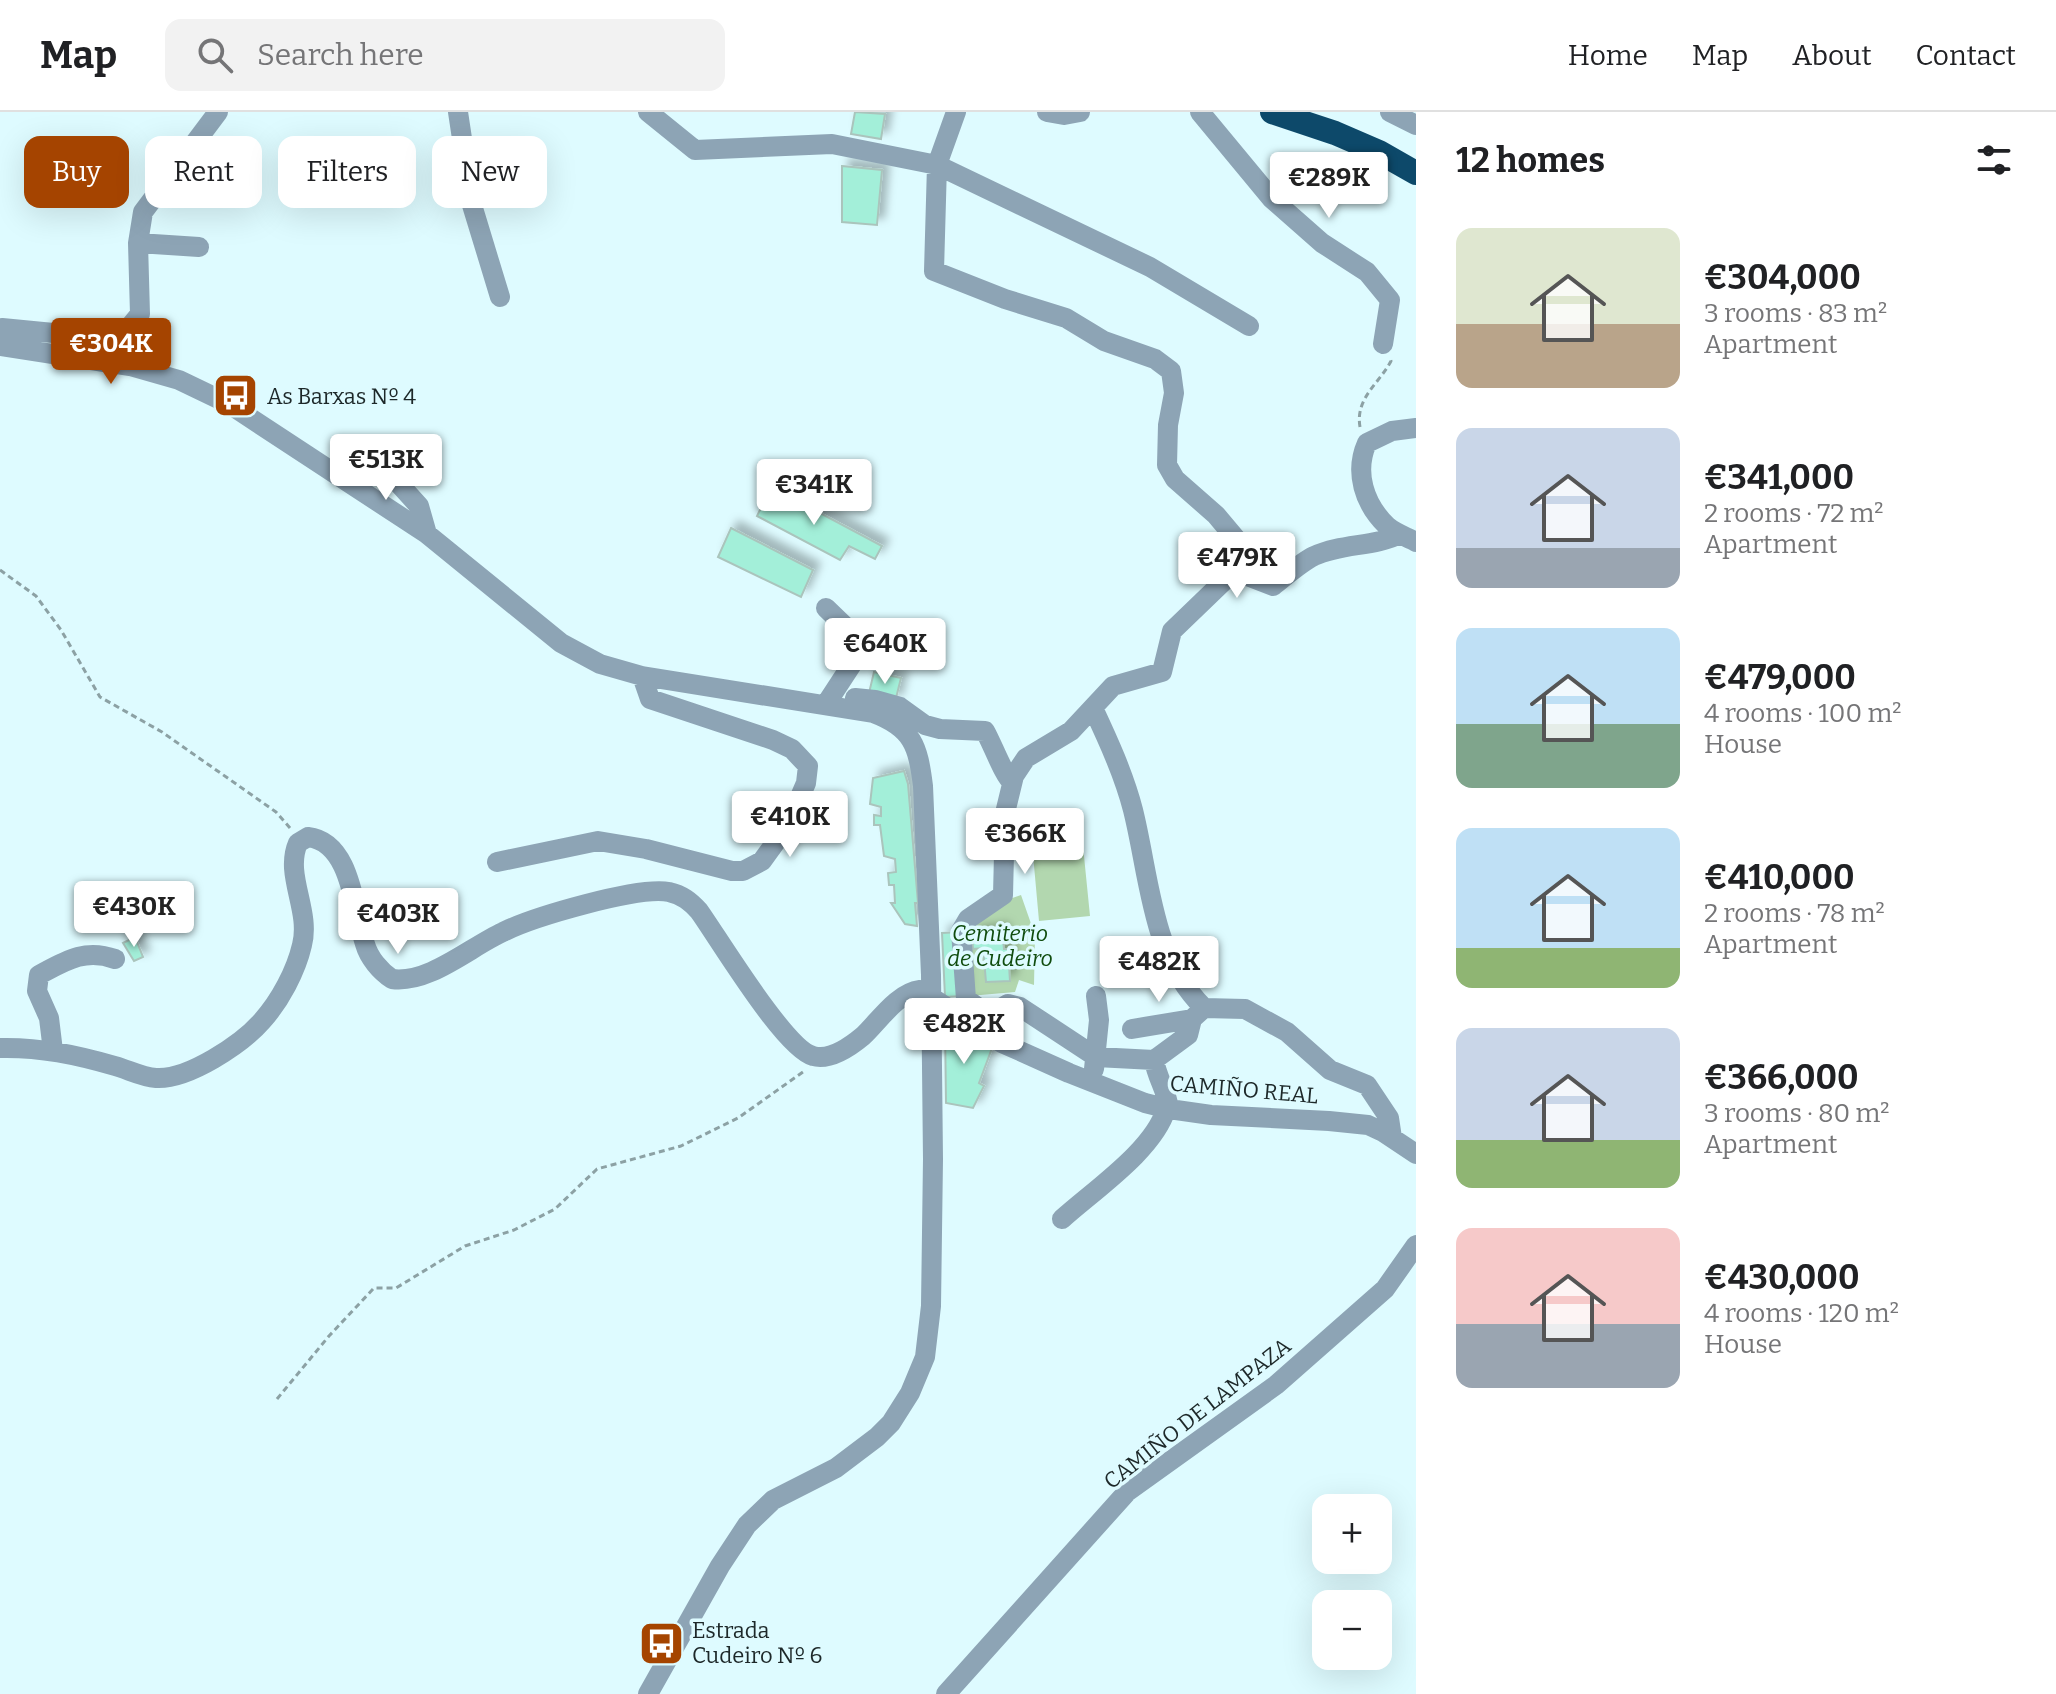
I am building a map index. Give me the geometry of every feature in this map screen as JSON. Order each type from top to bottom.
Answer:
[{"type":"highway","points":[[1272,112],[1335,133],[1379,152],[1416,173]]},
{"type":"highway","points":[[1298,122],[1371,161],[1416,191]]},
{"type":"highway","points":[[1335,133],[1385,141],[1416,157]]},
{"type":"street","points":[[0,335],[2,328],[74,335],[127,330],[140,314],[138,243],[143,212],[218,112]]},
{"type":"street","points":[[458,112],[472,205],[500,297]]},
{"type":"street","points":[[648,112],[695,150],[832,144],[937,165],[1150,267],[1249,326]]},
{"type":"street","points":[[956,112],[937,165],[934,271],[1005,299],[1066,318],[1104,341],[1155,359],[1171,371],[1174,393],[1168,425],[1167,465],[1175,479],[1216,515],[1237,540],[1250,577]]},
{"type":"street","points":[[1047,112],[1064,115],[1080,112]]},
{"type":"street","points":[[1200,112],[1272,199],[1322,243],[1367,272],[1390,300],[1383,344]]},
{"type":"street","points":[[1390,112],[1416,125]]},
{"type":"street","points":[[138,243],[199,247]]},
{"type":"street","points":[[0,346],[130,366],[179,380],[229,404],[427,534],[561,643],[600,664],[642,676],[826,704],[885,718],[903,729],[914,744],[923,786],[932,997],[931,1306],[928,1343],[918,1377],[891,1423],[836,1468],[773,1500],[747,1525],[720,1566],[648,1694]]},
{"type":"street","points":[[1408,538],[1390,528],[1371,508],[1362,483],[1361,456],[1367,443],[1392,431],[1416,428]]},
{"type":"street","points":[[372,454],[419,506],[427,534]]},
{"type":"street","points":[[1093,708],[1132,808],[1158,932],[1198,1014],[1188,1035],[1159,1056],[1096,1057],[1020,1007],[1008,1004],[988,1025],[966,999],[961,931],[968,919],[1003,895],[1005,813],[1012,782],[1026,758],[1071,731],[1113,686],[1162,672],[1172,631],[1226,579],[1242,574],[1273,586],[1314,556],[1353,545],[1408,538]]},
{"type":"street","points":[[826,608],[853,634],[858,655],[826,704]]},
{"type":"street","points":[[497,862],[598,841],[646,849],[732,871],[753,868],[762,861],[794,811],[806,783],[808,766],[792,749],[773,740],[650,699],[642,676]]},
{"type":"street","points":[[826,704],[855,698],[875,700],[900,707],[925,725],[940,729],[985,731],[1005,777],[1012,782]]},
{"type":"street","points":[[0,1048],[53,1051],[150,1077],[169,1077],[212,1059],[261,1022],[290,978],[303,943],[304,910],[294,870],[296,847],[300,839],[308,837],[322,841],[334,853],[349,880],[364,944],[381,970],[392,979],[418,978],[505,930],[537,919],[634,893],[666,891],[680,895],[699,911],[748,985],[806,1053],[822,1057],[858,1040],[914,991],[920,990],[932,997]]},
{"type":"street","points":[[53,1051],[49,1018],[37,991],[39,975],[85,953],[115,959]]},
{"type":"street","points":[[1092,1081],[1099,1020],[1096,996]]},
{"type":"street","name":"CAMIÑO REAL","points":[[932,997],[988,1025],[1069,1073],[1168,1109],[1226,1116],[1356,1123],[1376,1128],[1416,1154]]},
{"type":"street","points":[[1132,1029],[1161,1026],[1198,1014],[1245,1009],[1287,1032],[1330,1070],[1367,1085],[1389,1118],[1392,1138]]},
{"type":"street","points":[[1062,1219],[1129,1160],[1161,1125],[1168,1109],[1167,1091],[1156,1073],[1161,1026]]},
{"type":"street","name":"CAMIÑO DE LAMPAZA","points":[[946,1694],[1127,1492],[1276,1385],[1385,1289],[1416,1245]]},
{"type":"path","points":[[1367,443],[1358,424],[1361,403],[1382,378],[1391,361],[1383,344]]},
{"type":"path","points":[[0,570],[36,596],[61,630],[100,697],[162,732],[276,812],[300,839]]},
{"type":"path","points":[[277,1399],[374,1288],[396,1288],[465,1246],[514,1230],[555,1209],[597,1169],[681,1146],[738,1118],[776,1094],[822,1057]]},
{"type":"green space","points":[[1080,816],[1090,916],[1039,921],[1030,821]]},
{"type":"green space","name":"Cemiterio de Cudeiro","points":[[1021,895],[1035,935],[1034,985],[1019,980],[1015,992],[969,996],[969,925],[993,905]]},
{"type":"building","points":[[855,112],[885,114],[881,139],[851,134]]},
{"type":"building","points":[[842,166],[882,170],[877,225],[842,222]]},
{"type":"building","points":[[771,487],[882,546],[875,559],[849,546],[840,560],[757,516]]},
{"type":"building","points":[[731,528],[813,570],[801,597],[718,557]]},
{"type":"building","points":[[874,672],[901,678],[895,702],[869,693]]},
{"type":"building","points":[[904,771],[908,784],[918,903],[915,903],[917,926],[905,924],[891,903],[895,903],[894,885],[889,885],[888,873],[896,872],[895,859],[884,856],[880,825],[874,825],[874,815],[881,816],[881,807],[870,804],[873,778]]},
{"type":"building","points":[[1002,930],[1004,949],[1008,949],[1010,981],[986,982],[983,948],[973,949],[972,934]]},
{"type":"building","points":[[960,932],[962,996],[945,997],[942,933]]},
{"type":"building","points":[[135,937],[143,957],[134,961],[123,943]]},
{"type":"building","points":[[945,1026],[972,1032],[992,1048],[979,1083],[984,1086],[973,1108],[946,1103]]},
{"type":"place","name":"As Barxas Nº 4","points":[[236,396]]},
{"type":"place","name":"Estrada Cudeiro Nº 6","points":[[661,1643]]}]
